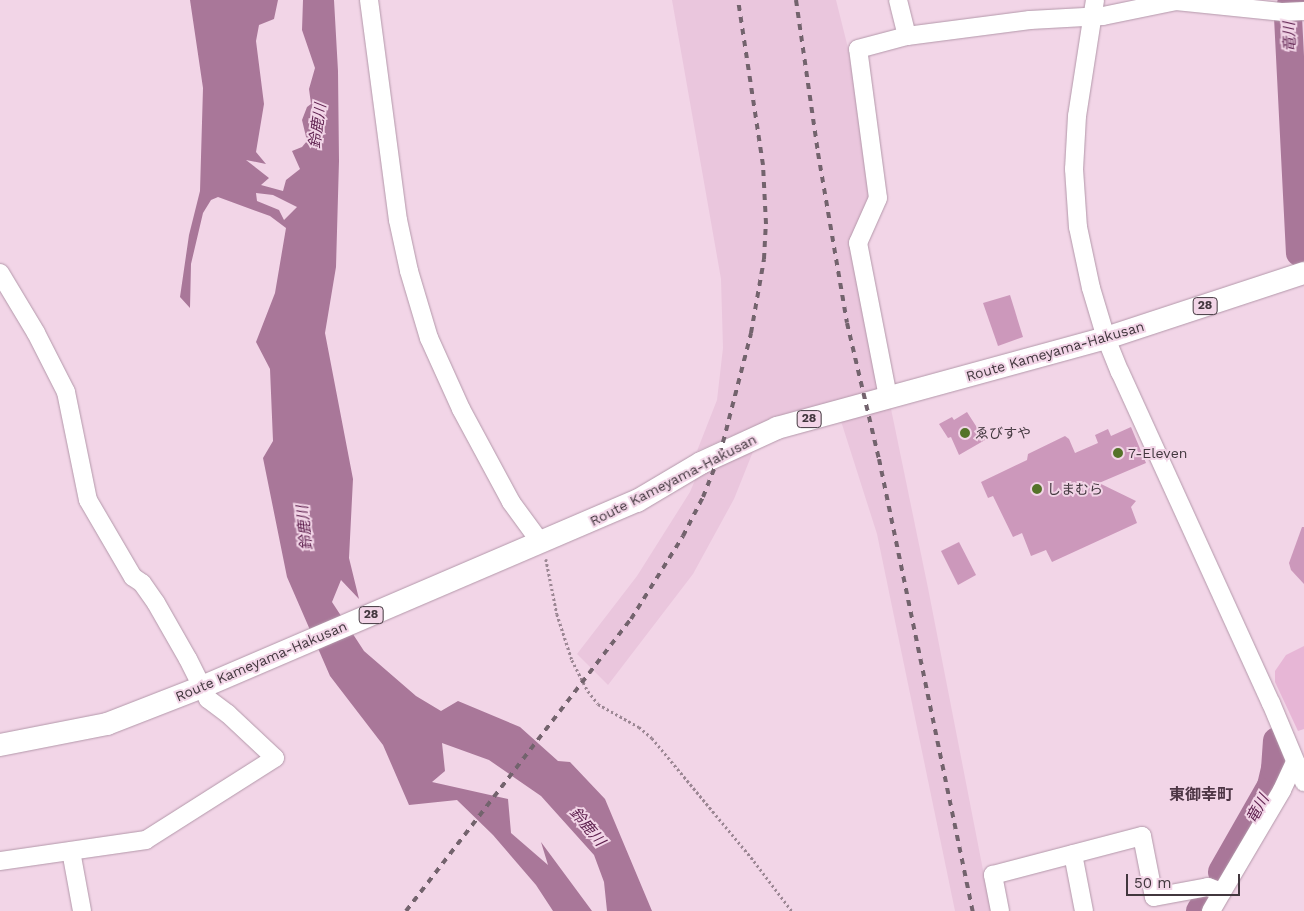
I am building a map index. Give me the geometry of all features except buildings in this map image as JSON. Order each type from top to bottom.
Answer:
[{"type":"main road","name":"Route Kameyama-Hakusan","points":[[0,745],[108,724],[207,685],[637,501],[702,463],[766,433],[888,397],[1106,338],[1304,274]]},
{"type":"street","points":[[369,0],[398,220],[409,271],[428,338],[461,408],[536,545]]},
{"type":"street","points":[[898,0],[907,36]]},
{"type":"street","points":[[1093,8],[1102,16],[1176,1],[1294,11]]},
{"type":"street","points":[[888,397],[858,243],[878,198],[858,49],[907,36],[1030,20],[1093,8]]},
{"type":"street","points":[[1093,8],[1077,116],[1074,177],[1079,236],[1106,338],[1304,782]]},
{"type":"street","points":[[0,273],[36,333],[66,392],[88,500],[133,578],[142,583],[156,603],[207,685],[208,699],[228,714],[276,758],[146,840],[0,861]]},
{"type":"street","points":[[1211,911],[1277,798],[1295,762]]},
{"type":"street","points":[[1000,911],[993,875],[1142,836],[1154,897],[1208,886],[1222,892]]},
{"type":"street","points":[[70,851],[82,911]]},
{"type":"street","points":[[1073,854],[1084,911]]},
{"type":"path","points":[[536,545],[546,556],[557,614],[572,660],[588,691],[598,704],[639,727],[652,738],[754,861],[792,911]]},
{"type":"shaded area","points":[[672,0],[836,0],[848,48],[873,197],[852,239],[880,390],[757,425],[697,451],[717,400],[723,348],[721,279]]},
{"type":"shaded area","points":[[890,404],[991,911],[955,911],[877,534],[840,418]]},
{"type":"shaded area","points":[[754,449],[734,499],[693,574],[608,685],[577,654],[637,576],[690,492],[698,473]]},
{"type":"shaded area","points":[[1304,646],[1304,729],[1298,731],[1275,682],[1275,671],[1286,655]]},
{"type":"water","name":"鈴鹿川","points":[[190,0],[278,0],[274,19],[259,25],[256,41],[264,104],[256,152],[266,164],[246,160],[269,178],[261,185],[283,191],[286,180],[300,169],[292,151],[302,147],[307,141],[302,120],[307,107],[311,104],[309,89],[315,68],[302,30],[303,0],[334,0],[338,71],[339,161],[336,267],[325,333],[353,479],[349,558],[359,599],[341,580],[332,602],[364,651],[416,696],[441,711],[458,701],[520,727],[558,761],[570,762],[605,799],[652,911],[607,911],[604,882],[594,855],[541,796],[489,760],[442,743],[445,771],[432,782],[508,799],[511,833],[548,865],[541,842],[592,911],[553,911],[536,885],[493,835],[457,800],[409,805],[383,745],[330,676],[287,577],[263,458],[273,441],[270,369],[256,342],[275,293],[286,228],[270,216],[218,197],[211,200],[203,213],[191,264],[190,308],[180,297],[189,235],[200,191],[203,88]],"holes":[[[256,193],[273,195],[297,207],[284,220],[279,210],[257,201]]]},
{"type":"waterway","name":"竜川","points":[[1292,0],[1288,17],[1300,253]]},
{"type":"waterway","name":"竜川","points":[[1222,872],[1271,786],[1275,769],[1277,741]]},
{"type":"waterway","name":"竜川","points":[[1200,911],[1204,905]]},
{"type":"railway","points":[[406,911],[631,619],[683,536],[703,497],[720,454],[751,333],[764,259],[766,224],[763,165],[738,0]]},
{"type":"railway","points":[[796,0],[818,153],[847,323],[879,459],[973,911]]},
{"type":"place","name":"ゑびすや","points":[[965,433]]},
{"type":"place","name":"7-Eleven","points":[[1118,453]]},
{"type":"place","name":"しまむら","points":[[1037,489]]},
{"type":"district","name":"東御幸町","points":[[1201,795]]}]
